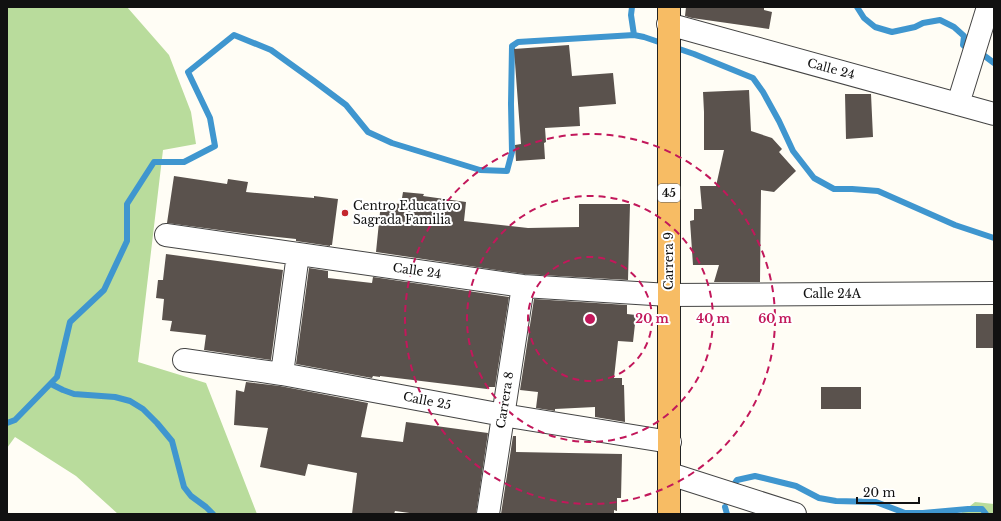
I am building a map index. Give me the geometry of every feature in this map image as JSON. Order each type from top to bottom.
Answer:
[{"type":"highway","name":"Carrera 9","points":[[669,16],[669,514]]},
{"type":"street","points":[[958,104],[988,7]]},
{"type":"street","name":"Calle 24","points":[[669,16],[994,114]]},
{"type":"street","name":"Calle 24","points":[[166,235],[523,286],[669,295]]},
{"type":"street","points":[[282,374],[298,254]]},
{"type":"street","name":"Carrera 8","points":[[488,514],[523,286]]},
{"type":"street","name":"Calle 24A","points":[[669,295],[994,293]]},
{"type":"street","name":"Calle 25","points":[[184,360],[282,374],[503,415],[670,442]]},
{"type":"street","points":[[670,474],[795,514]]},
{"type":"green space","points":[[7,7],[127,7],[169,55],[191,112],[196,144],[163,150],[138,362],[206,383],[257,514],[118,514],[76,476],[15,437],[7,448]]},
{"type":"green space","points":[[975,502],[994,504],[994,514],[960,514]]},
{"type":"building","points":[[686,7],[764,7],[764,10],[772,12],[769,29],[692,18],[685,16]]},
{"type":"building","points":[[569,45],[572,76],[613,73],[616,104],[579,107],[580,126],[545,128],[545,159],[516,161],[515,145],[521,144],[514,49]]},
{"type":"building","points":[[749,90],[751,131],[772,138],[782,149],[779,152],[796,171],[774,192],[761,190],[760,282],[714,282],[719,265],[693,265],[690,221],[694,220],[694,209],[702,209],[700,186],[716,186],[724,150],[704,150],[703,92]]},
{"type":"building","points":[[845,94],[871,94],[873,137],[846,139]]},
{"type":"building","points":[[174,176],[227,184],[228,179],[248,182],[246,192],[338,199],[332,245],[330,246],[296,241],[296,239],[167,223]]},
{"type":"building","points":[[403,192],[424,194],[423,196],[466,202],[464,221],[528,228],[579,227],[579,204],[630,204],[628,280],[524,274],[376,252],[381,202],[401,204]]},
{"type":"building","points":[[166,254],[283,270],[271,360],[204,350],[206,335],[170,331],[172,321],[162,320],[164,299],[156,298],[158,280],[163,280]]},
{"type":"building","points":[[309,268],[328,271],[328,278],[372,283],[373,277],[509,297],[495,387],[488,387],[487,389],[380,376],[373,376],[372,378],[296,364]]},
{"type":"building","points":[[534,299],[627,305],[627,314],[636,315],[633,342],[618,341],[614,378],[622,378],[622,385],[624,385],[625,422],[595,417],[595,407],[555,409],[555,411],[536,408],[538,392],[520,390]]},
{"type":"building","points":[[976,314],[994,314],[994,348],[976,348]]},
{"type":"building","points":[[246,382],[280,386],[368,403],[361,437],[403,442],[406,422],[488,433],[476,514],[417,514],[395,511],[394,514],[352,514],[357,473],[308,464],[305,476],[260,467],[268,428],[234,425],[236,390],[244,392]]},
{"type":"building","points":[[821,387],[861,387],[861,409],[821,409]]},
{"type":"building","points":[[513,436],[516,436],[516,452],[622,454],[621,498],[617,498],[617,511],[614,510],[614,514],[501,514]]},
{"type":"waterway","points":[[632,7],[631,15],[634,35]]},
{"type":"waterway","points":[[857,7],[864,18],[875,27],[892,32],[915,27],[923,23],[940,20],[954,27],[964,36],[963,45],[970,51]]},
{"type":"waterway","points":[[7,423],[15,420],[57,377],[70,322],[104,290],[127,241],[127,204],[154,162],[184,162],[215,146],[210,118],[188,72],[234,35],[271,50],[314,81],[346,105],[368,132],[392,143],[480,170],[507,171],[512,152],[512,46],[518,42],[634,35],[644,37],[694,54],[753,78],[763,92],[779,121],[793,151],[814,178],[834,189],[878,191],[955,225],[994,238]]},
{"type":"waterway","points":[[978,54],[982,54],[994,63]]},
{"type":"waterway","points":[[51,384],[74,394],[115,397],[130,401],[143,409],[172,441],[184,487],[191,496],[213,514]]},
{"type":"waterway","points":[[731,489],[737,480],[755,476],[796,486],[819,498],[836,501],[876,502],[905,513],[982,509],[986,514]]},
{"type":"waterway","points":[[725,507],[727,514]]},
{"type":"place","name":"Centro Educativo Sagrada Familia","points":[[345,213]]}]
